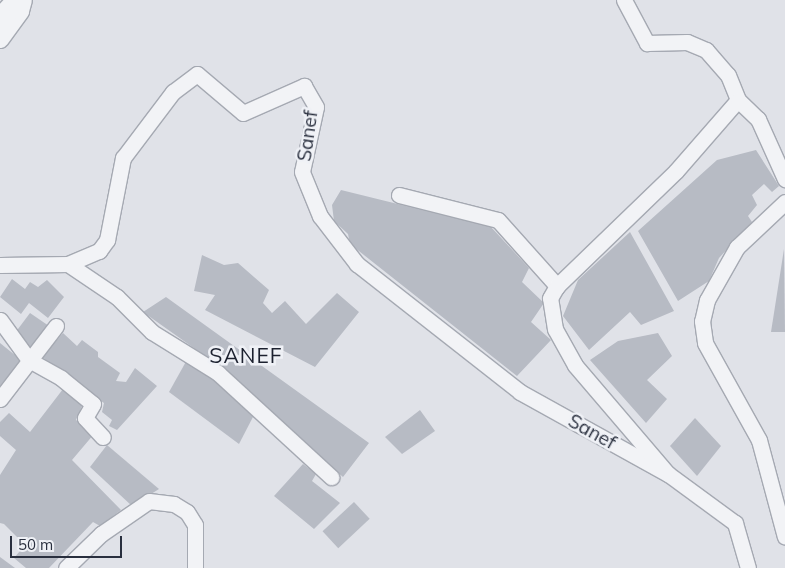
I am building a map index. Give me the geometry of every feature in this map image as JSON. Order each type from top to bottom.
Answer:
[{"type":"street","points":[[0,17],[16,0]]},
{"type":"street","points":[[0,40],[20,11],[23,0]]},
{"type":"street","points":[[624,0],[647,43],[687,42],[706,50],[728,75],[738,100],[758,119],[785,179]]},
{"type":"street","name":"Sanef","points":[[0,265],[68,264],[98,252],[106,240],[123,158],[173,92],[197,74],[243,113],[304,86],[316,107],[302,172],[320,216],[357,264],[520,392],[668,474],[735,523],[748,568]]},
{"type":"street","points":[[399,195],[498,220],[557,286],[676,171],[738,100]]},
{"type":"street","points":[[785,202],[737,247],[707,300],[702,321],[705,343],[759,440],[785,538]]},
{"type":"street","points":[[68,264],[118,297],[152,332],[218,373],[330,477]]},
{"type":"street","name":"Sanef","points":[[557,286],[550,298],[555,329],[575,364],[668,474]]},
{"type":"street","points":[[0,320],[29,360],[60,378],[93,404],[85,418],[103,437]]},
{"type":"street","points":[[0,399],[56,326]]},
{"type":"street","points":[[66,568],[101,534],[149,501],[174,504],[188,512],[196,525],[195,568]]},
{"type":"building","points":[[756,150],[779,186],[772,192],[764,184],[752,195],[757,205],[748,216],[752,222],[719,258],[709,281],[678,301],[638,231],[717,160]]},
{"type":"building","points":[[341,190],[491,227],[529,268],[522,282],[544,303],[531,322],[551,340],[517,376],[350,244],[348,234],[334,221],[332,205]]},
{"type":"building","points":[[630,232],[674,311],[641,325],[630,312],[589,350],[563,316],[578,280]]},
{"type":"building","points":[[784,249],[785,332],[771,332]]},
{"type":"building","points":[[202,255],[224,265],[238,263],[269,290],[263,303],[272,313],[285,301],[306,324],[337,293],[359,312],[315,367],[205,310],[215,295],[194,291]]},
{"type":"building","points":[[12,279],[25,289],[30,282],[38,287],[47,280],[64,297],[48,318],[29,303],[21,314],[0,297]]},
{"type":"building","points":[[166,297],[369,443],[343,477],[215,363],[143,312]]},
{"type":"building","points":[[30,313],[49,326],[30,353],[15,333]]},
{"type":"building","points":[[63,333],[77,346],[82,340],[98,352],[98,357],[120,373],[116,381],[126,382],[135,368],[157,386],[117,430],[109,426],[112,420],[102,412],[104,403],[42,357]]},
{"type":"building","points":[[658,333],[672,356],[647,380],[667,399],[646,423],[590,360],[618,341]]},
{"type":"building","points":[[0,343],[21,360],[0,386]]},
{"type":"building","points":[[188,358],[254,415],[239,444],[169,392]]},
{"type":"building","points":[[63,389],[82,406],[76,420],[94,434],[72,460],[121,510],[100,526],[93,522],[49,568],[26,568],[14,558],[25,545],[4,524],[0,523],[0,475],[16,450],[0,436],[0,422],[9,413],[30,432]]},
{"type":"building","points":[[420,410],[435,431],[402,454],[385,437]]},
{"type":"building","points":[[695,418],[721,446],[697,476],[670,446]]},
{"type":"building","points":[[107,445],[159,489],[132,506],[90,467]]},
{"type":"building","points":[[303,464],[316,474],[312,481],[340,503],[314,529],[274,496]]},
{"type":"building","points":[[354,502],[370,519],[338,548],[323,531]]},
{"type":"building","points":[[0,557],[15,568],[0,568]]},
{"type":"district","name":"SANEF","points":[[246,355]]}]
